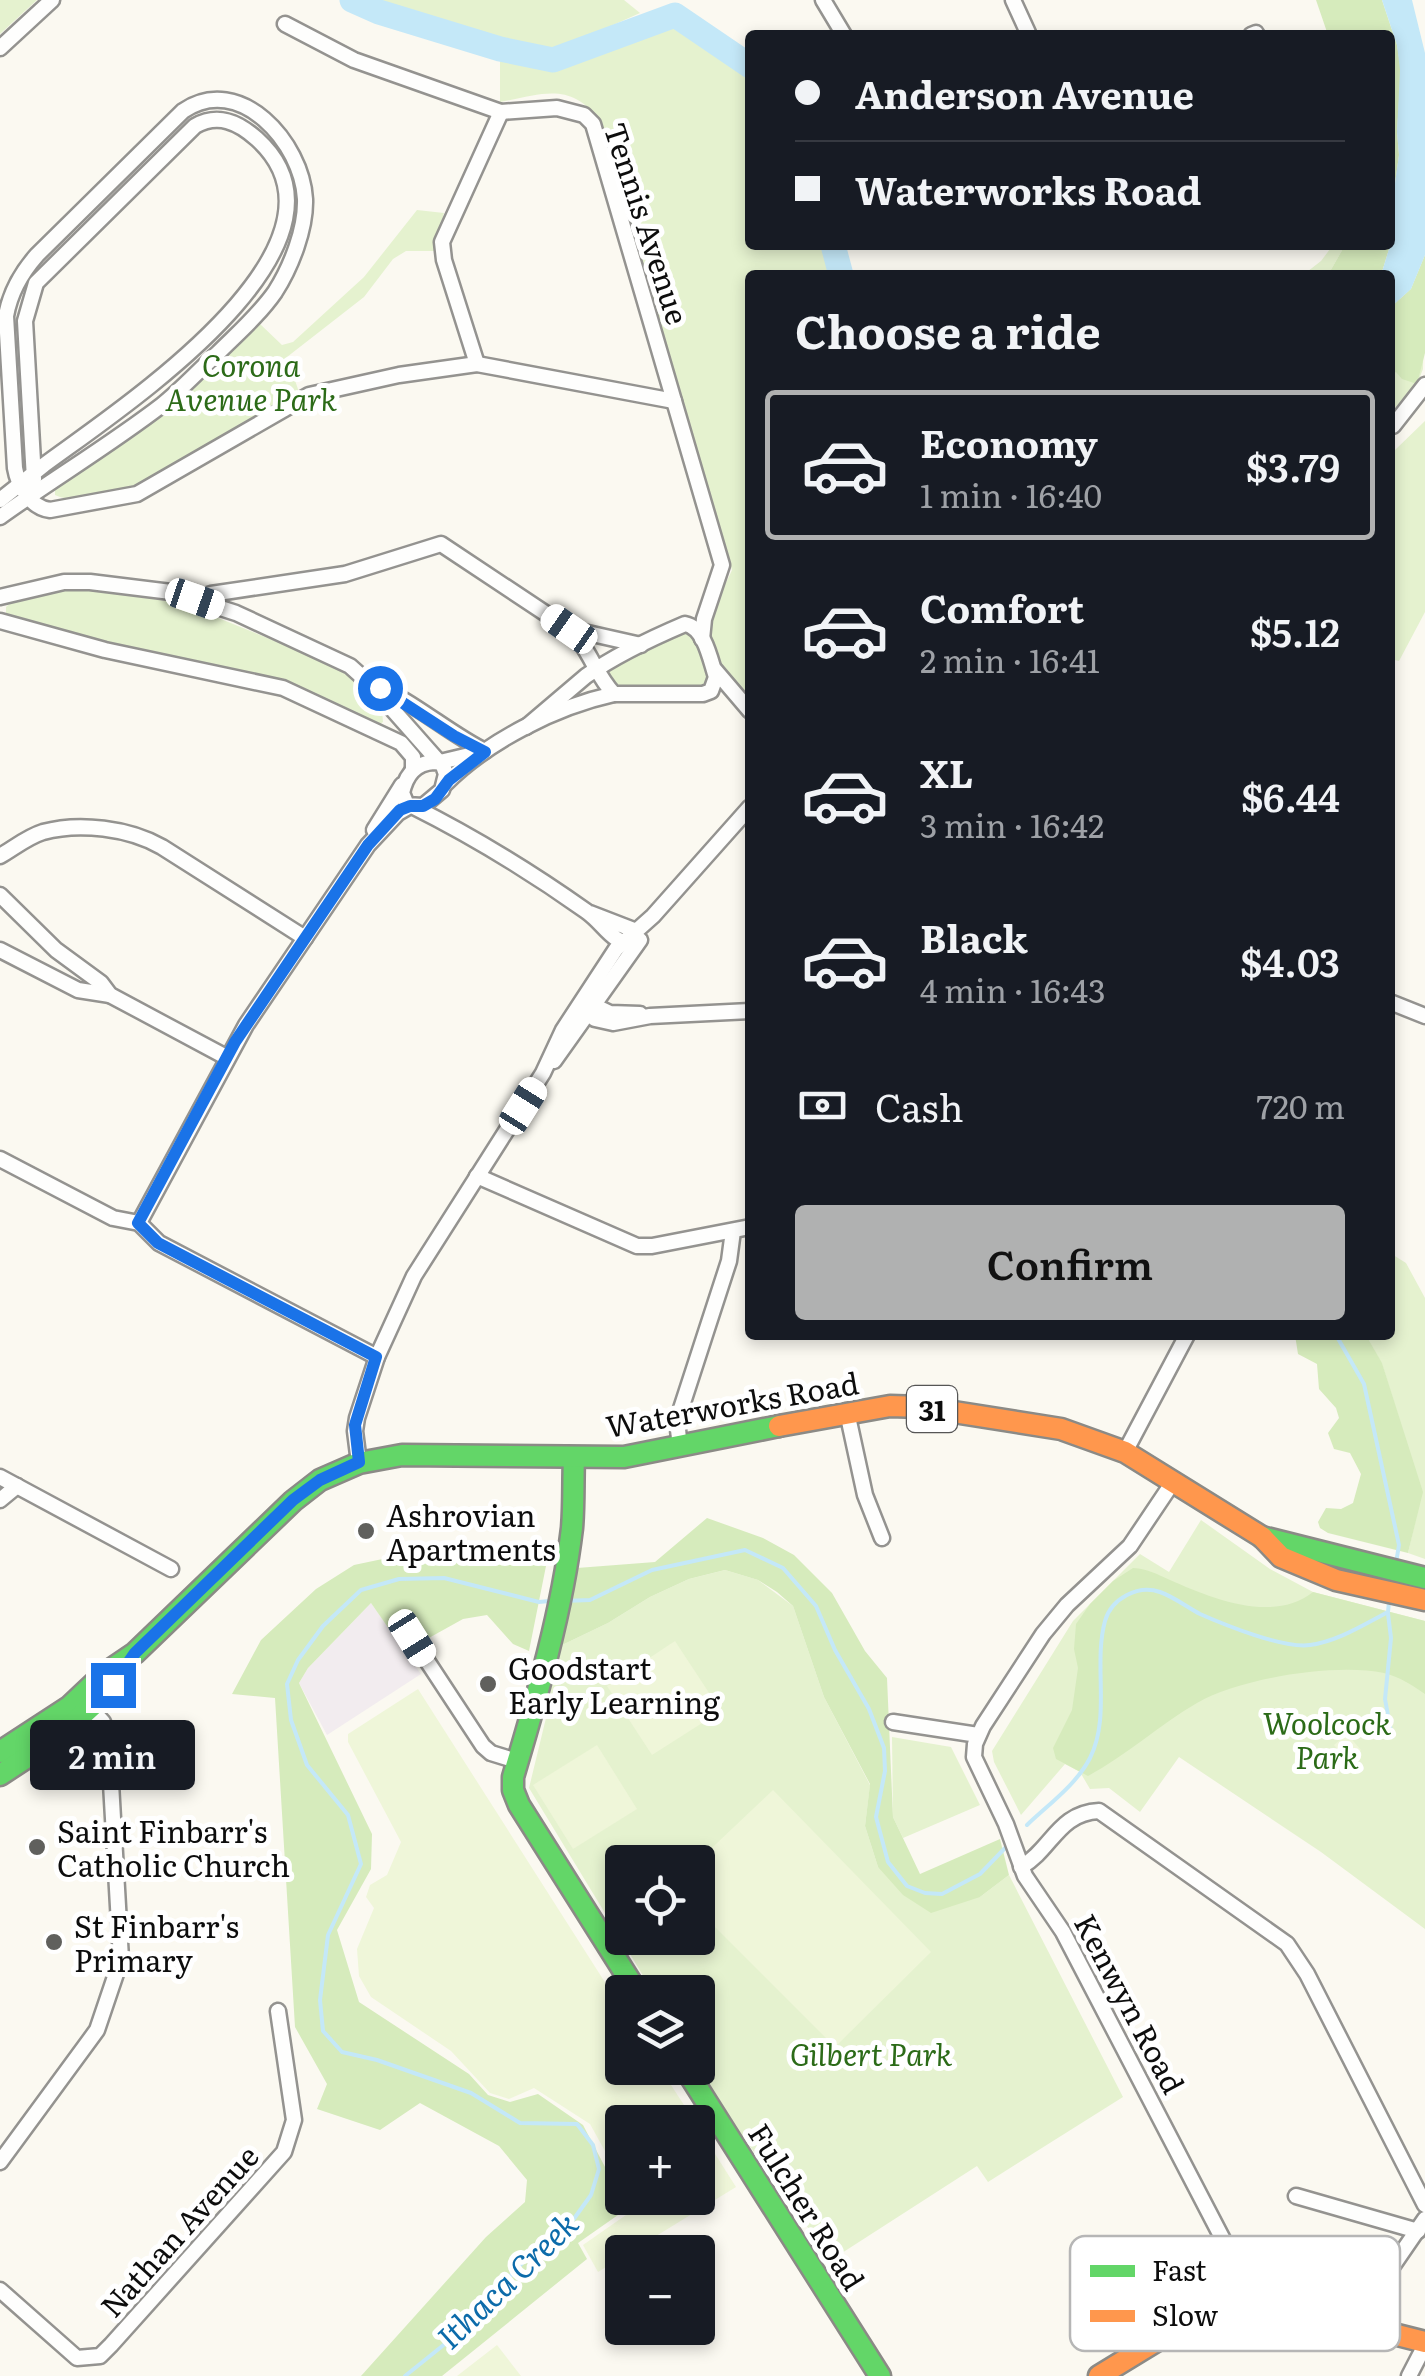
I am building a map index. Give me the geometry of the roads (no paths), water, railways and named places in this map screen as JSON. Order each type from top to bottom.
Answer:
[{"type":"main road","name":"Waterworks Road","points":[[0,1752],[113,1685],[135,1653],[293,1500],[320,1480],[359,1462],[414,1455],[624,1457],[847,1412],[922,1407],[1078,1433],[1125,1452],[1262,1536],[1282,1556],[1318,1574],[1421,1599]]},
{"type":"main road","points":[[574,1458],[572,1526],[564,1572],[512,1783],[516,1801],[627,1975]]},
{"type":"main road","name":"Waterworks Road","points":[[1262,1536],[1418,1576]]},
{"type":"main road","name":"Waterworks Road","points":[[0,1774],[58,1737],[86,1702]]},
{"type":"main road","name":"Fulcher Road","points":[[696,2085],[880,2376]]},
{"type":"main road","points":[[1400,2336],[1425,2343]]},
{"type":"main road","points":[[1099,2376],[1138,2351]]},
{"type":"street","points":[[0,48],[52,0]]},
{"type":"street","points":[[823,0],[841,30]]},
{"type":"street","points":[[1013,0],[1027,30]]},
{"type":"street","name":"Tennis Avenue","points":[[285,24],[354,60],[501,112],[558,108],[584,114],[593,124],[722,565],[702,639]]},
{"type":"street","points":[[0,500],[24,490],[114,440],[185,385],[264,306],[278,286],[302,223],[304,197],[296,161],[271,126],[255,113],[221,97],[197,102],[172,123],[37,255],[10,297],[6,316],[15,462],[24,490],[46,510],[137,494],[321,390],[477,364],[674,401]]},
{"type":"street","points":[[477,364],[444,260],[442,242],[501,112]]},
{"type":"street","points":[[0,517],[34,473],[163,375],[259,280],[273,256],[286,195],[280,174],[262,144],[241,126],[225,119],[204,121],[185,134],[36,284],[24,320],[34,473]]},
{"type":"street","points":[[172,123],[185,134]]},
{"type":"street","points":[[1395,423],[1425,385]]},
{"type":"street","points":[[1395,425],[1425,400]]},
{"type":"street","points":[[195,599],[345,574],[442,544],[569,629],[583,643],[595,670],[614,694]]},
{"type":"street","points":[[456,826],[444,809],[446,770],[372,686],[343,662],[236,613],[162,590],[82,582],[58,584],[7,596],[1,607],[3,621],[105,650],[286,689],[378,732],[408,749],[414,759],[402,793],[405,803],[456,826],[630,939]]},
{"type":"street","points":[[236,613],[234,599],[256,588]]},
{"type":"street","points":[[138,1223],[226,1057],[368,845],[398,812],[426,804],[485,752],[526,727],[595,670],[680,626],[712,594]]},
{"type":"street","points":[[680,626],[694,626],[712,667],[716,684],[703,694]]},
{"type":"street","points":[[569,629],[642,645]]},
{"type":"street","points":[[712,667],[745,706]]},
{"type":"street","points":[[372,686],[388,691],[485,752]]},
{"type":"street","points":[[526,727],[614,694],[703,694],[722,697],[745,708]]},
{"type":"street","points":[[378,732],[392,727],[395,714]]},
{"type":"street","points":[[368,845],[382,815],[409,775],[426,762],[485,752]]},
{"type":"street","points":[[359,1462],[355,1425],[376,1357],[414,1276],[630,939],[745,813]]},
{"type":"street","points":[[0,856],[44,832],[89,828],[136,835],[162,846],[305,938]]},
{"type":"street","points":[[0,895],[56,950],[110,995]]},
{"type":"street","points":[[0,950],[78,990],[110,995],[226,1057]]},
{"type":"street","points":[[1395,1004],[1425,1016]]},
{"type":"street","points":[[588,1007],[650,1016],[745,1011]]},
{"type":"street","points":[[0,1159],[113,1218],[138,1223],[158,1243],[376,1357]]},
{"type":"street","points":[[477,1176],[637,1246],[745,1228]]},
{"type":"street","points":[[680,1448],[677,1421],[729,1261],[733,1231]]},
{"type":"street","points":[[1125,1452],[1185,1340]]},
{"type":"street","points":[[847,1412],[865,1495],[882,1538]]},
{"type":"street","points":[[0,1477],[171,1569]]},
{"type":"street","points":[[893,1722],[978,1735],[1057,1616],[1130,1546],[1173,1482]]},
{"type":"street","points":[[0,1500],[17,1486]]},
{"type":"street","points":[[412,1638],[479,1741],[492,1754],[517,1761]]},
{"type":"street","points":[[0,2162],[98,2030],[121,1960],[109,1748],[104,1725],[86,1702]]},
{"type":"street","name":"Kenwyn Road","points":[[978,1735],[976,1764],[1006,1824],[1021,1867],[1064,1932],[1222,2236]]},
{"type":"street","points":[[1021,1867],[1033,1860],[1069,1818],[1099,1811],[1287,1944],[1307,1974],[1425,2205]]},
{"type":"street","name":"Nathan Avenue","points":[[0,2290],[77,2358],[100,2356],[110,2346],[284,2152],[294,2120],[278,2011]]},
{"type":"street","points":[[1296,2196],[1421,2225],[1400,2255]]},
{"type":"street","points":[[1409,2376],[1425,2343]]},
{"type":"water","points":[[1382,0],[1412,0],[1425,53],[1425,255],[1411,289],[1395,303],[1395,270],[1383,270],[1389,250],[1395,250],[1399,155],[1400,70]]},
{"type":"waterway","points":[[352,0],[500,49],[553,60],[675,15],[745,63]]},
{"type":"waterway","points":[[834,250],[840,270]]},
{"type":"waterway","name":"Ithaca Creek","points":[[1339,1340],[1364,1384],[1399,1545],[1396,1563]]},
{"type":"waterway","name":"Ithaca Creek","points":[[564,1601],[590,1600],[652,1570],[745,1550],[783,1568],[816,1606],[835,1650],[869,1709],[884,1748],[885,1771],[876,1817],[888,1862],[907,1886],[942,1894],[980,1874],[1007,1846]]},
{"type":"waterway","name":"Ithaca Creek","points":[[405,2376],[456,2335],[526,2259],[573,2220],[591,2195],[599,2169],[593,2145],[577,2124],[520,2123],[471,2093],[342,2052],[323,2031],[320,2000],[328,1935],[361,1864],[348,1815],[307,1765],[291,1720],[287,1684],[298,1660],[323,1626],[361,1590],[399,1579],[444,1578],[539,1602],[549,1601]]},
{"type":"waterway","name":"Ithaca Creek","points":[[1027,1825],[1070,1786],[1090,1758],[1100,1725],[1105,1621],[1113,1606],[1126,1595],[1143,1590],[1160,1592],[1224,1624],[1270,1640],[1299,1645],[1320,1643],[1350,1632],[1388,1612],[1389,1602]]},
{"type":"waterway","points":[[1388,1614],[1391,1638],[1385,1699],[1392,1737]]},
{"type":"place","name":"Ashrovian Apartments","points":[[366,1531]]},
{"type":"place","name":"Goodstart Early Learning","points":[[488,1684]]},
{"type":"place","name":"Saint Finbarr's Catholic Church","points":[[37,1847]]},
{"type":"place","name":"St Finbarr's Primary","points":[[54,1942]]},
{"type":"park label","name":"Corona Avenue Park","points":[[251,381]]},
{"type":"park label","name":"Woolcock Park","points":[[1327,1739]]},
{"type":"park label","name":"Gilbert Park","points":[[871,2053]]}]
